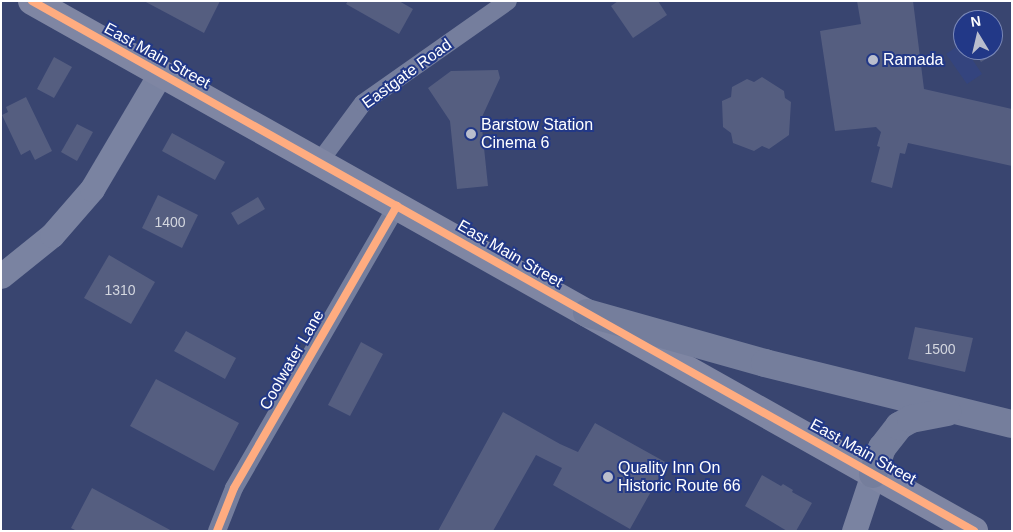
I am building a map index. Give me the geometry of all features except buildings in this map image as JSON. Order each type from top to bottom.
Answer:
[{"type":"highway","points":[[587,313],[764,363],[1012,424]]},
{"type":"highway","points":[[873,474],[882,448],[899,426],[911,419],[959,410]]},
{"type":"main road","name":"East Main Street","points":[[32,1],[160,74],[320,161],[974,531]]},
{"type":"main road","points":[[1,276],[52,235],[92,189],[160,74]]},
{"type":"main road","points":[[854,531],[873,474]]},
{"type":"street","name":"Eastgate Road","points":[[320,161],[363,103],[508,1]]},
{"type":"street","name":"Coolwater Lane","points":[[216,531],[234,488],[398,206]]},
{"type":"water","points":[[953,49],[953,60],[973,60],[982,74],[967,84],[946,54]]},
{"type":"cycle path","points":[[32,1],[974,531]]},
{"type":"cycle path","points":[[217,531],[234,488],[397,206]]},
{"type":"place","name":"Ramada","points":[[873,60]]},
{"type":"place","name":"Barstow Station Cinema 6","points":[[471,134]]},
{"type":"place","name":"Quality Inn On Historic Route 66","points":[[608,477]]}]
